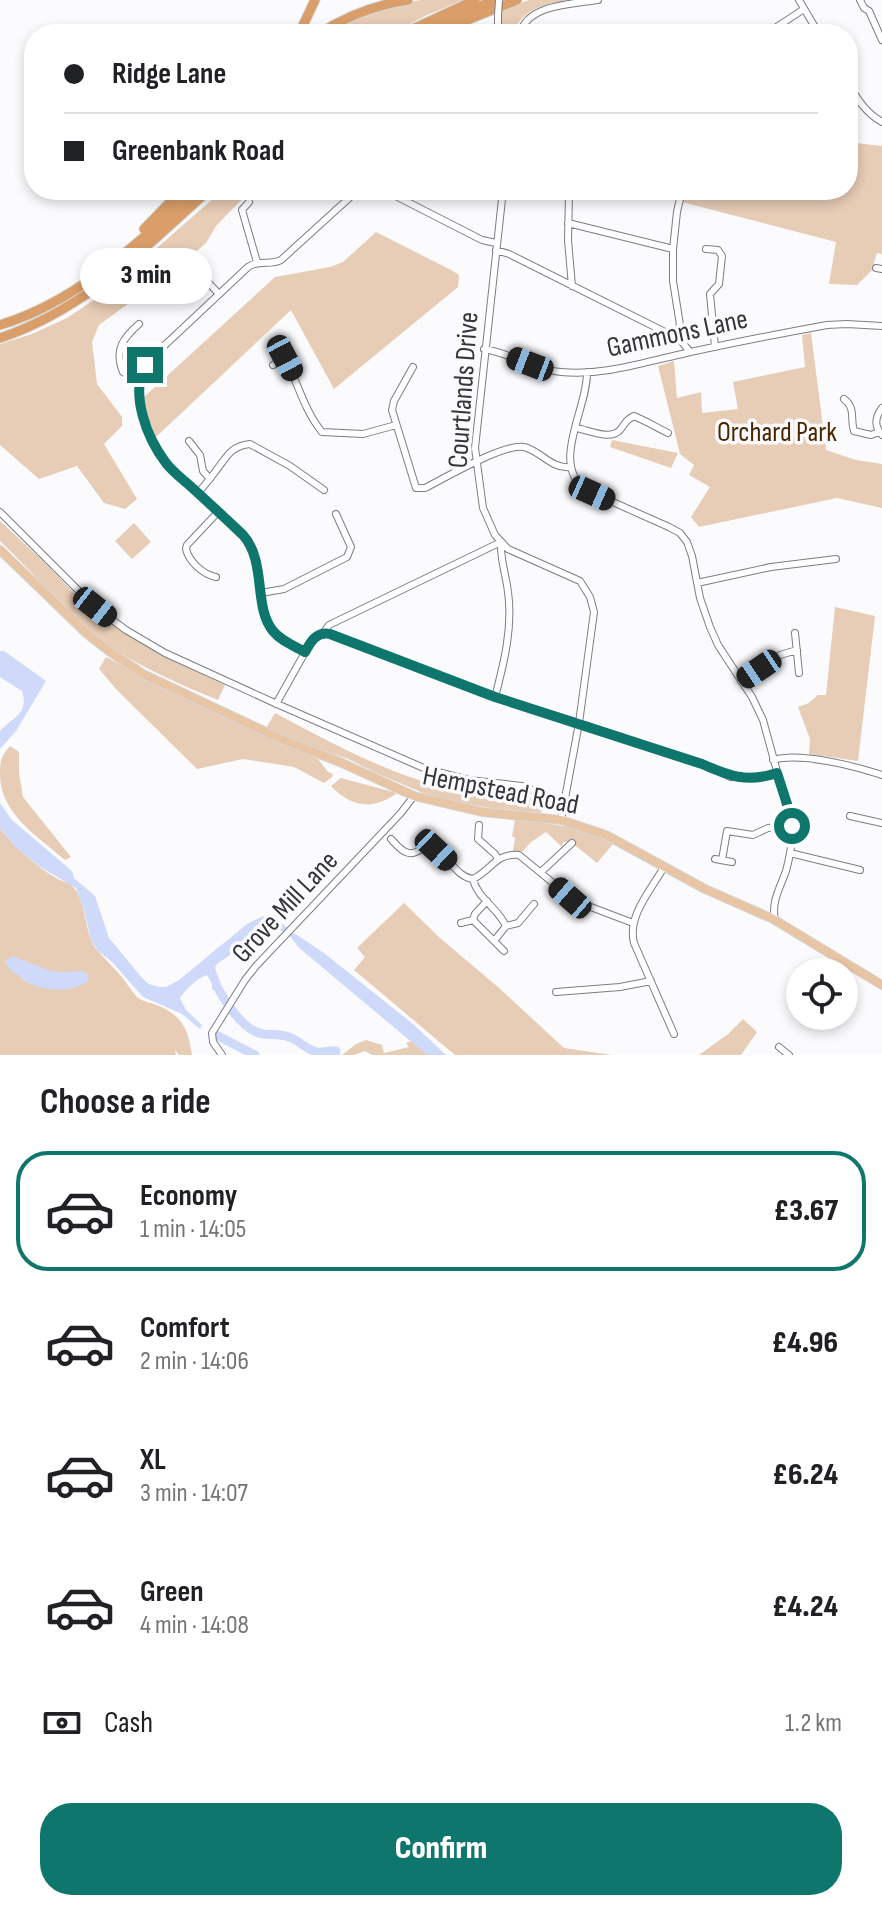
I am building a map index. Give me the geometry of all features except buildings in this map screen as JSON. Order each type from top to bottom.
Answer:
[{"type":"highway","points":[[304,24],[315,0]]},
{"type":"highway","points":[[337,24],[380,5],[408,0]]},
{"type":"highway","points":[[423,24],[475,0]]},
{"type":"highway","points":[[440,24],[498,0]]},
{"type":"highway","points":[[457,24],[517,0]]},
{"type":"highway","points":[[79,288],[172,200]]},
{"type":"highway","points":[[0,325],[42,309],[100,274],[186,200]]},
{"type":"highway","points":[[0,338],[42,322],[94,290],[198,200]]},
{"type":"main road","name":"Hempstead Road","points":[[0,550],[86,633],[143,674],[281,739],[414,796],[482,812],[561,820],[606,835],[705,889],[775,920],[882,985]]},
{"type":"street","points":[[498,0],[498,24]]},
{"type":"street","points":[[524,24],[540,12],[598,0]]},
{"type":"street","points":[[799,0],[813,24]]},
{"type":"street","points":[[860,0],[869,11],[882,40]]},
{"type":"street","points":[[781,24],[804,9]]},
{"type":"street","points":[[858,100],[882,122]]},
{"type":"street","points":[[305,652],[284,640],[267,620],[251,544],[167,465],[154,442],[141,406],[139,387],[149,360],[248,267],[257,262],[275,263],[285,257],[347,200]]},
{"type":"street","points":[[404,200],[675,337],[690,352]]},
{"type":"street","name":"Courtlands Drive","points":[[501,542],[483,508],[475,448],[502,200]]},
{"type":"street","points":[[569,200],[572,286]]},
{"type":"street","points":[[675,337],[680,325],[673,281],[673,249],[680,200]]},
{"type":"street","points":[[249,202],[242,210],[257,262]]},
{"type":"street","points":[[568,223],[673,249]]},
{"type":"street","points":[[706,249],[718,250],[722,256],[719,284],[710,294],[715,347]]},
{"type":"street","points":[[192,290],[205,279],[219,294]]},
{"type":"street","points":[[139,324],[125,337],[119,352],[123,372],[140,378]]},
{"type":"street","name":"Gammons Lane","points":[[484,349],[555,372],[587,372],[626,368],[827,325],[882,326]]},
{"type":"street","points":[[273,365],[287,355],[299,394],[322,432],[363,434],[396,425]]},
{"type":"street","points":[[413,367],[392,405],[418,488],[425,488],[499,450],[528,448],[557,466],[570,467]]},
{"type":"street","points":[[587,372],[570,455],[570,467],[577,482],[588,491],[680,533],[691,550],[704,610],[714,637],[760,713],[792,826],[790,853],[773,906],[775,920]]},
{"type":"street","points":[[844,399],[852,409],[854,431],[871,435],[881,433],[877,419],[882,408]]},
{"type":"street","points":[[576,428],[610,435],[619,431],[626,420],[634,416],[668,433]]},
{"type":"street","points":[[189,441],[200,455],[203,471],[210,479]]},
{"type":"street","points":[[198,493],[218,470],[223,459],[243,444],[250,444],[290,466],[324,490]]},
{"type":"street","name":"Hempstead Road","points":[[0,512],[95,607],[165,653],[426,769],[469,780],[522,786],[565,803]]},
{"type":"street","points":[[216,577],[207,575],[188,557],[186,549],[218,512]]},
{"type":"street","points":[[261,593],[284,589],[347,557],[351,547],[336,514]]},
{"type":"street","points":[[276,704],[315,637],[332,622],[501,542]]},
{"type":"street","points":[[495,697],[505,661],[509,615],[501,542]]},
{"type":"street","points":[[501,542],[514,554],[580,581],[590,597],[594,612],[579,723],[561,820]]},
{"type":"street","points":[[697,583],[771,567],[836,559]]},
{"type":"street","points":[[324,632],[495,697],[702,764],[731,777],[754,778],[777,773]]},
{"type":"street","points":[[795,633],[799,673]]},
{"type":"street","points":[[741,681],[780,655],[797,650]]},
{"type":"street","points":[[773,760],[820,761],[882,775]]},
{"type":"street","name":"Grove Mill Lane","points":[[222,1055],[211,1037],[245,980],[414,796]]},
{"type":"street","points":[[850,816],[882,823]]},
{"type":"street","points":[[479,825],[478,839],[498,859]]},
{"type":"street","points":[[732,862],[718,859],[728,827],[753,835],[768,828],[792,826]]},
{"type":"street","points":[[426,833],[429,847]]},
{"type":"street","points":[[391,839],[409,853],[429,847],[436,850],[466,878],[473,879],[498,859],[519,855],[579,904],[633,923]]},
{"type":"street","points":[[541,872],[572,843]]},
{"type":"street","points":[[790,853],[860,870]]},
{"type":"street","points":[[664,867],[633,923],[632,932],[674,1034]]},
{"type":"street","points":[[473,879],[476,890],[506,926]]},
{"type":"street","points":[[473,920],[487,901]]},
{"type":"street","points":[[494,941],[506,926],[518,923],[534,904]]},
{"type":"street","points":[[761,913],[773,906]]},
{"type":"street","points":[[461,923],[473,920]]},
{"type":"street","points":[[473,920],[504,951]]},
{"type":"street","points":[[556,992],[651,981]]},
{"type":"street","points":[[779,1047],[789,1055]]},
{"type":"green space","points":[[421,0],[463,0],[410,24],[340,24]]},
{"type":"green space","points":[[529,0],[570,0],[536,9],[518,24],[502,24],[502,9]]},
{"type":"green space","points":[[858,143],[882,146],[882,254],[877,253],[872,270],[857,285],[829,284],[836,242],[682,202],[858,200]]},
{"type":"green space","points":[[212,200],[241,200],[216,226],[206,243],[99,325],[92,342],[97,384],[122,417],[122,426],[104,444],[137,499],[125,509],[104,503],[77,466],[39,479],[0,445],[0,344],[67,318],[110,289]]},
{"type":"green space","points":[[376,232],[459,275],[458,287],[334,389],[291,310],[156,437],[144,397],[275,277],[343,262]]},
{"type":"green space","name":"Orchard Park","points":[[811,333],[826,450],[856,460],[882,464],[882,508],[837,498],[699,527],[691,517],[710,487],[689,475],[694,465],[680,454],[658,366],[674,361],[677,398],[701,392],[702,413],[738,409],[733,382],[805,367],[802,335]]},
{"type":"green space","points":[[612,440],[678,453],[671,468],[610,447]]},
{"type":"green space","points":[[0,521],[89,608],[163,656],[225,685],[218,700],[147,668],[92,633],[0,541]]},
{"type":"green space","points":[[134,523],[151,542],[132,559],[115,541]]},
{"type":"green space","points":[[835,607],[875,616],[858,761],[809,754],[810,739],[798,707],[818,695],[826,695]]},
{"type":"green space","points":[[106,657],[214,712],[318,759],[333,774],[332,777],[324,783],[294,767],[243,759],[197,769],[99,669]]},
{"type":"green space","points":[[275,713],[361,757],[406,775],[478,795],[529,797],[544,810],[540,813],[490,808],[428,795],[348,759],[266,728]]},
{"type":"green space","points":[[10,746],[19,752],[23,797],[71,857],[65,860],[33,833],[6,801],[0,766]]},
{"type":"green space","points":[[341,778],[397,793],[371,804],[354,802],[331,786]]},
{"type":"green space","points":[[515,820],[566,827],[613,844],[597,863],[571,842],[563,842],[562,847],[546,832],[523,851],[513,851]]},
{"type":"green space","points":[[0,828],[32,861],[52,876],[69,883],[75,890],[97,950],[137,997],[177,1017],[185,1029],[192,1055],[179,1055],[175,1050],[176,1055],[0,1055]]},
{"type":"green space","points":[[404,903],[564,1048],[612,1055],[455,1055],[354,970],[365,957],[357,948]]},
{"type":"green space","points":[[743,1019],[757,1032],[741,1055],[699,1055],[728,1034]]},
{"type":"green space","points":[[366,1040],[382,1045],[384,1053],[409,1047],[406,1043],[414,1040],[430,1055],[372,1055],[365,1051],[342,1055]]},
{"type":"water","points":[[0,651],[46,681],[16,731],[0,749],[0,731],[22,710],[24,699],[22,691],[0,677]]},
{"type":"water","points":[[0,803],[12,820],[72,871],[74,878],[95,896],[109,938],[149,984],[166,987],[179,980],[247,924],[263,916],[278,919],[413,1024],[446,1055],[427,1055],[279,930],[263,932],[217,964],[215,968],[226,998],[223,1002],[216,990],[212,990],[207,975],[182,995],[180,998],[186,1010],[202,1025],[200,1029],[182,1014],[143,997],[91,940],[76,888],[40,867],[14,846],[0,828]]},
{"type":"water","points":[[12,956],[51,971],[83,971],[89,979],[66,989],[38,987],[9,969],[5,962]]},
{"type":"waterway","points":[[219,990],[237,1017],[256,1032],[293,1038],[313,1051],[336,1051],[335,1055]]},
{"type":"waterway","points":[[214,1034],[255,1055]]},
{"type":"route","points":[[145,365],[140,378],[139,397],[154,442],[167,465],[251,544],[267,620],[278,636],[305,652],[312,640],[324,632],[495,697],[702,764],[731,777],[754,778],[777,773],[792,826]]}]
